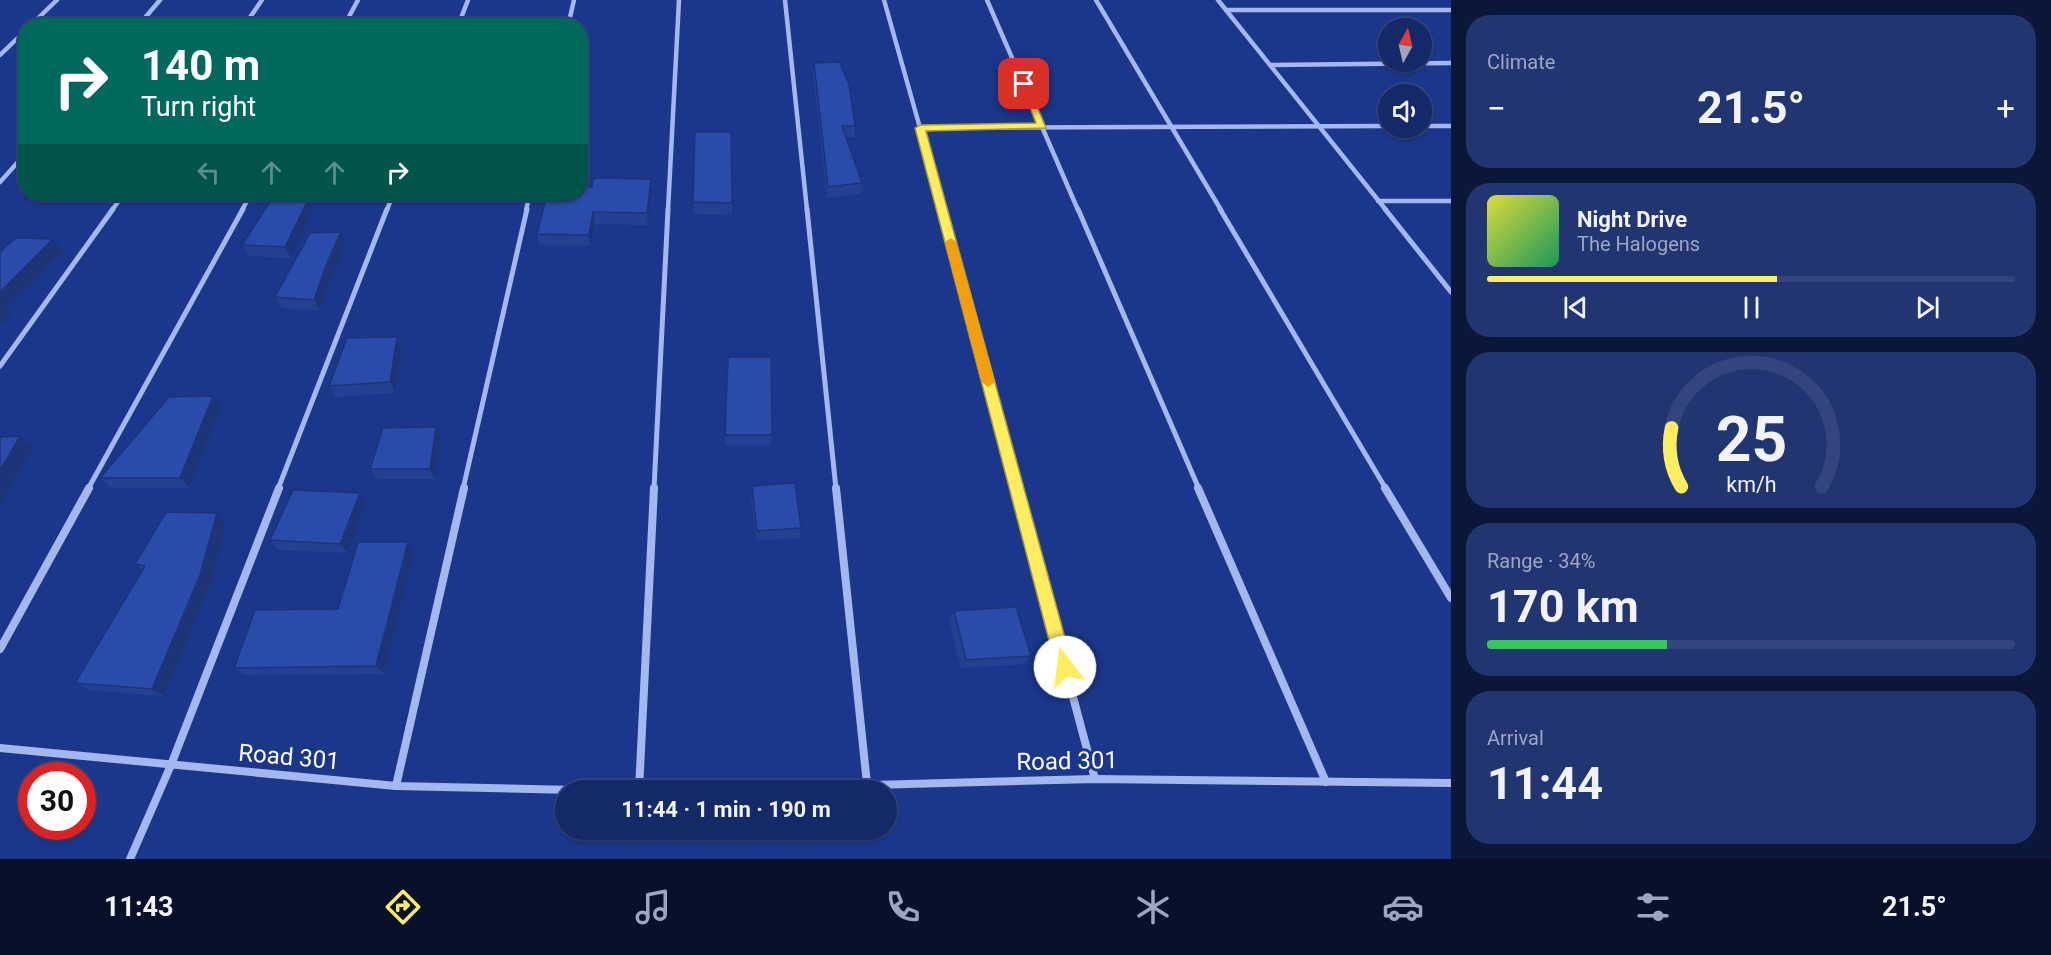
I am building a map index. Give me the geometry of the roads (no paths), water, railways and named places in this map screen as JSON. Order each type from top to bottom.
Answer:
[{"type":"street","points":[[38,18],[57,0]]},
{"type":"street","points":[[145,18],[160,0]]},
{"type":"street","points":[[250,18],[262,0]]},
{"type":"street","points":[[348,18],[358,0]]},
{"type":"street","points":[[461,18],[468,0]]},
{"type":"street","points":[[570,18],[574,0]]},
{"type":"street","points":[[640,780],[679,0]]},
{"type":"street","points":[[785,0],[867,780]]},
{"type":"street","points":[[884,0],[1095,779]]},
{"type":"street","points":[[987,0],[1326,782]]},
{"type":"street","points":[[1096,0],[1451,598]]},
{"type":"street","points":[[1218,0],[1451,292]]},
{"type":"street","points":[[1226,10],[1451,10]]},
{"type":"street","points":[[0,55],[18,38]]},
{"type":"street","points":[[1271,65],[1451,63]]},
{"type":"street","points":[[920,128],[1378,126]]},
{"type":"street","points":[[1432,126],[1451,126]]},
{"type":"street","points":[[0,182],[18,162]]},
{"type":"street","points":[[0,366],[119,201]]},
{"type":"street","points":[[0,649],[248,201]]},
{"type":"street","points":[[130,859],[171,765],[390,201]]},
{"type":"street","points":[[396,786],[528,201]]},
{"type":"street","points":[[1378,201],[1451,201]]},
{"type":"street","name":"Road 301","points":[[0,748],[396,786],[555,790]]},
{"type":"street","name":"Road 301","points":[[897,783],[1095,779],[1451,783]]}]
